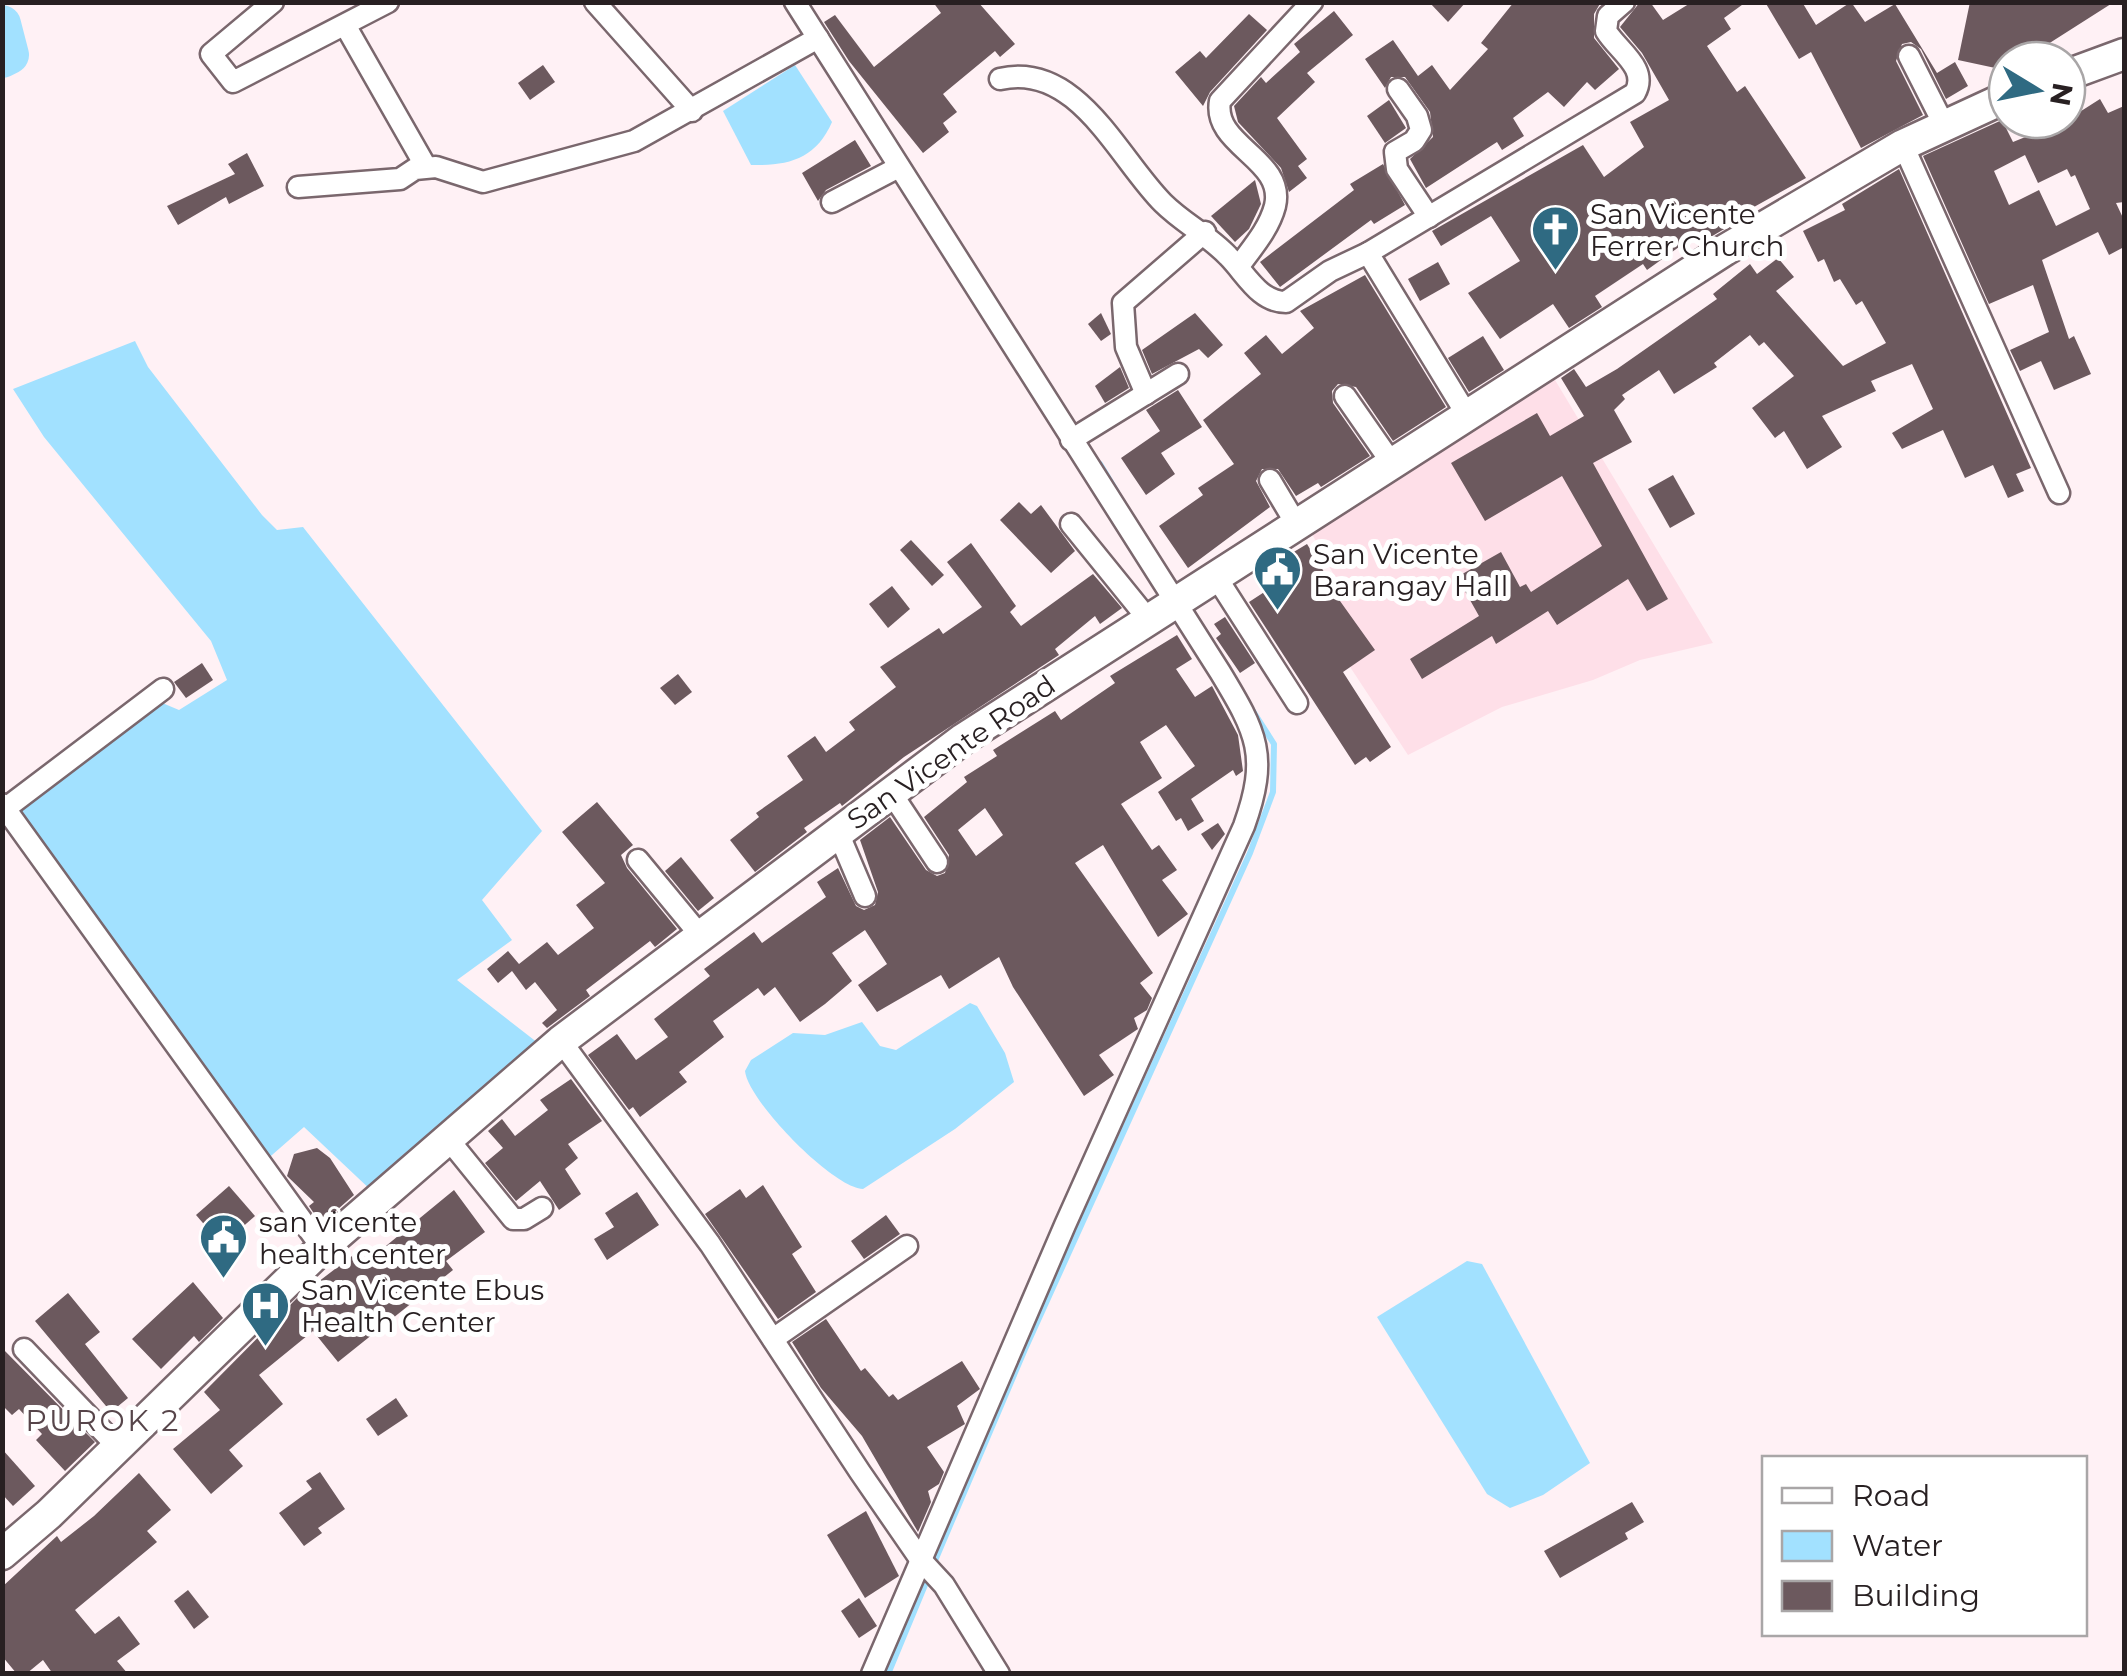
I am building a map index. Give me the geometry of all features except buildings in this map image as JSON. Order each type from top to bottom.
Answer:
[{"type":"street","points":[[274,2],[211,54],[233,82],[388,2]]},
{"type":"street","points":[[595,2],[692,111]]},
{"type":"street","points":[[796,2],[1070,440],[1160,611]]},
{"type":"street","points":[[1238,266],[1267,226],[1276,203],[1275,191],[1259,162],[1222,126],[1220,101],[1312,2]]},
{"type":"street","points":[[1000,78],[1031,76],[1089,111],[1164,203],[1205,232],[1266,297],[1286,302],[1330,271],[1368,253],[1635,93],[1640,84],[1637,69],[1606,31],[1608,16],[1624,2]]},
{"type":"street","points":[[345,25],[426,167]]},
{"type":"street","points":[[298,188],[400,178],[426,167],[483,182],[634,141],[818,38]]},
{"type":"street","points":[[2087,68],[2124,54]]},
{"type":"street","points":[[1909,56],[1944,125]]},
{"type":"street","points":[[1398,89],[1417,116],[1421,130],[1414,141],[1395,152],[1394,163],[1429,217]]},
{"type":"street","name":"San Vicente Road","points":[[2,1554],[322,1248],[561,1041],[963,738],[1725,250],[1903,145],[1987,106]]},
{"type":"street","points":[[1903,145],[2059,493]]},
{"type":"street","points":[[832,202],[898,167]]},
{"type":"street","points":[[1146,394],[1126,347],[1123,303],[1205,232]]},
{"type":"street","points":[[1368,253],[1467,415]]},
{"type":"street","points":[[1070,440],[1178,374]]},
{"type":"street","points":[[1344,396],[1391,462]]},
{"type":"street","points":[[1270,480],[1296,522]]},
{"type":"street","points":[[872,1674],[1253,802],[1260,755],[1252,725],[1160,611],[1071,524]]},
{"type":"street","points":[[1216,574],[1297,703]]},
{"type":"street","points":[[163,688],[4,806],[322,1248]]},
{"type":"street","points":[[890,792],[937,862]]},
{"type":"street","points":[[838,830],[865,896]]},
{"type":"street","points":[[638,860],[700,935]]},
{"type":"street","points":[[561,1041],[710,1244],[920,1559],[944,1585],[999,1674]]},
{"type":"street","points":[[448,1140],[513,1219],[524,1219],[542,1208]]},
{"type":"street","points":[[772,1339],[906,1246]]},
{"type":"street","points":[[24,1349],[118,1447]]},
{"type":"shaded area","points":[[1555,380],[1713,643],[1640,660],[1593,680],[1502,707],[1408,755],[1306,600],[1336,579],[1311,532]]},
{"type":"water","points":[[795,65],[832,122],[818,144],[799,158],[751,165],[723,111]]},
{"type":"water","points":[[135,341],[148,367],[262,515],[277,530],[303,527],[542,831],[482,900],[512,940],[457,980],[547,1050],[374,1193],[304,1127],[264,1162],[14,813],[160,702],[179,710],[227,680],[211,641],[44,437],[13,389]]},
{"type":"water","points":[[970,1003],[977,1006],[1005,1053],[1014,1082],[955,1129],[863,1189],[832,1174],[794,1141],[760,1102],[745,1071],[751,1060],[793,1033],[825,1035],[862,1022],[880,1046],[896,1050]]},
{"type":"water","points":[[1467,1261],[1482,1264],[1590,1463],[1543,1495],[1510,1508],[1487,1494],[1377,1317]]},
{"type":"waterway","points":[[2,24],[10,55],[2,59]]},
{"type":"waterway","points":[[1100,464],[1117,492]]},
{"type":"waterway","points":[[934,1563],[1025,1349],[1250,853],[1273,792],[1274,744],[1251,708]]},
{"type":"waterway","points":[[888,1674],[927,1580]]},
{"type":"place","name":"San Vicente Ferrer Church","points":[[1555,272]]},
{"type":"place","name":"San Vicente Barangay Hall","points":[[1278,612]]},
{"type":"place","name":"san vicente health center","points":[[224,1280]]},
{"type":"place","name":"San Vicente Ebus Health Center","points":[[266,1348]]},
{"type":"district","name":"PUROK 2","points":[[103,1421]]}]
